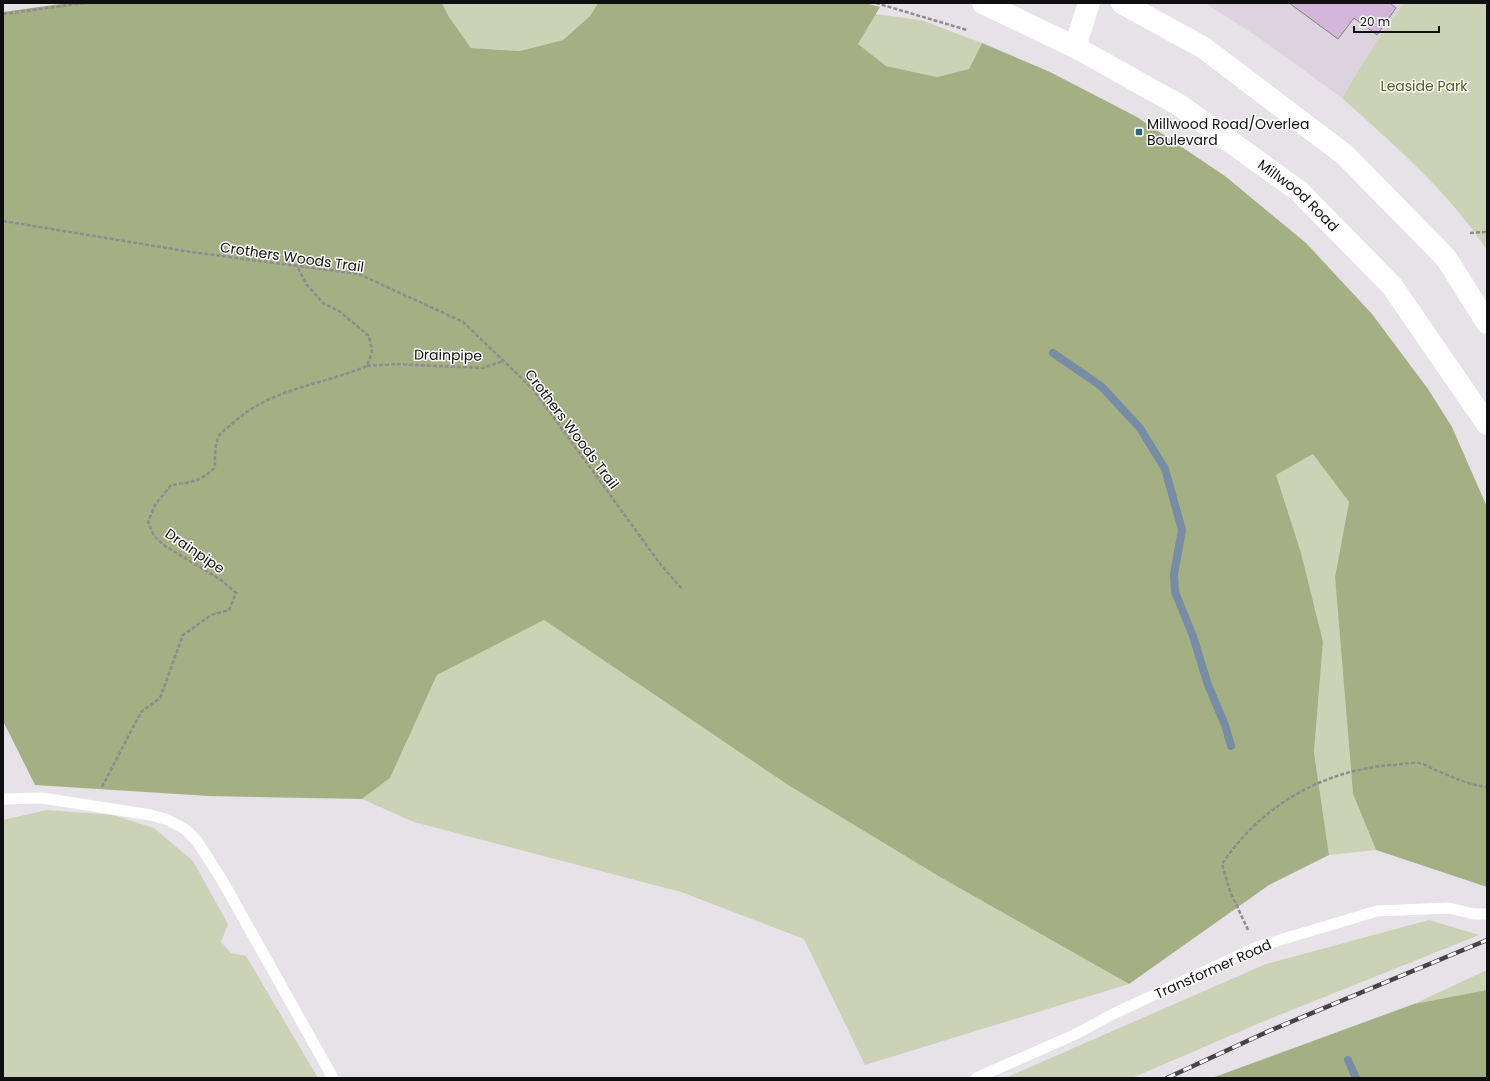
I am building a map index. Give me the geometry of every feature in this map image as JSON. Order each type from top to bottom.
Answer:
[{"type":"main road","name":"Millwood Road","points":[[983,3],[1016,11],[1075,47],[1180,105],[1306,197],[1392,286],[1487,424]]},
{"type":"main road","points":[[1075,47],[1089,3]]},
{"type":"main road","points":[[1122,3],[1204,48],[1346,155],[1446,258],[1487,323]]},
{"type":"lane","points":[[3,799],[42,798],[159,817],[185,829],[197,841],[225,885],[333,1078]]},
{"type":"lane","name":"Transformer Road","points":[[976,1078],[1076,1034],[1115,1012],[1257,947],[1377,911],[1449,908],[1474,914],[1487,914]]},
{"type":"path","points":[[3,14],[84,3]]},
{"type":"path","points":[[876,3],[967,30]]},
{"type":"path","name":"Crothers Woods Trail","points":[[3,221],[191,252],[362,275],[463,322],[533,389],[661,565],[683,590]]},
{"type":"path","points":[[1470,233],[1485,232],[1487,234]]},
{"type":"path","points":[[297,266],[307,285],[323,303],[339,311],[369,336],[372,352],[367,366]]},
{"type":"path","name":"Drainpipe","points":[[93,807],[107,773],[141,712],[160,698],[183,635],[211,615],[229,610],[236,593],[221,580],[165,546],[154,536],[148,522],[155,505],[171,485],[190,483],[208,476],[215,467],[215,448],[220,434],[243,414],[276,395],[315,382],[345,375],[367,366],[395,364],[484,368],[504,361]]},
{"type":"path","points":[[1257,947],[1230,891],[1222,864],[1233,848],[1269,812],[1307,787],[1344,772],[1366,767],[1420,763],[1471,785],[1487,787]]},
{"type":"shaded area","points":[[1205,3],[1404,3],[1379,37],[1342,98],[1258,37]]},
{"type":"green space","points":[[67,3],[442,3],[449,17],[471,48],[520,51],[563,40],[590,16],[598,3],[865,3],[880,7],[858,44],[886,66],[937,77],[969,69],[982,43],[1050,72],[1137,117],[1225,176],[1306,243],[1372,314],[1428,389],[1452,427],[1487,507],[1487,887],[1376,850],[1353,794],[1335,577],[1349,502],[1313,454],[1276,475],[1301,553],[1323,642],[1314,752],[1329,855],[1269,885],[1129,984],[940,877],[788,785],[544,620],[437,675],[390,778],[362,799],[209,796],[35,785],[3,721],[3,12]]},
{"type":"green space","points":[[442,3],[598,3],[590,16],[563,40],[520,51],[471,48],[449,17]]},
{"type":"green space","name":"Leaside Park","points":[[1404,3],[1487,3],[1487,250],[1472,229],[1438,189],[1400,151],[1342,98],[1379,37]]},
{"type":"green space","points":[[875,14],[921,20],[982,43],[969,69],[937,77],[885,66],[858,44]]},
{"type":"green space","points":[[1313,454],[1349,502],[1335,577],[1353,794],[1376,850],[1329,855],[1314,752],[1323,642],[1276,475]]},
{"type":"green space","points":[[544,620],[788,785],[940,877],[1129,984],[865,1065],[804,939],[681,892],[414,822],[362,799],[390,778],[437,675]]},
{"type":"green space","points":[[47,810],[113,815],[154,828],[193,861],[228,924],[221,942],[231,953],[246,956],[318,1078],[3,1078],[3,820]]},
{"type":"green space","points":[[1429,920],[1479,935],[1262,1022],[1132,1078],[1005,1078],[1266,964]]},
{"type":"green space","points":[[1487,970],[1487,990],[1414,1004]]},
{"type":"green space","points":[[1487,990],[1487,1078],[1212,1078],[1414,1004]]},
{"type":"building","points":[[1289,3],[1390,3],[1396,8],[1377,35],[1354,18],[1338,39]]},
{"type":"waterway","points":[[1053,353],[1101,386],[1140,428],[1165,469],[1182,530],[1174,574],[1175,592],[1193,636],[1208,685],[1225,725],[1231,746]]},
{"type":"waterway","points":[[1348,1060],[1356,1078]]},
{"type":"railway","points":[[1167,1078],[1269,1031],[1487,940]]},
{"type":"place","name":"Millwood Road/Overlea Boulevard","points":[[1139,132]]}]
